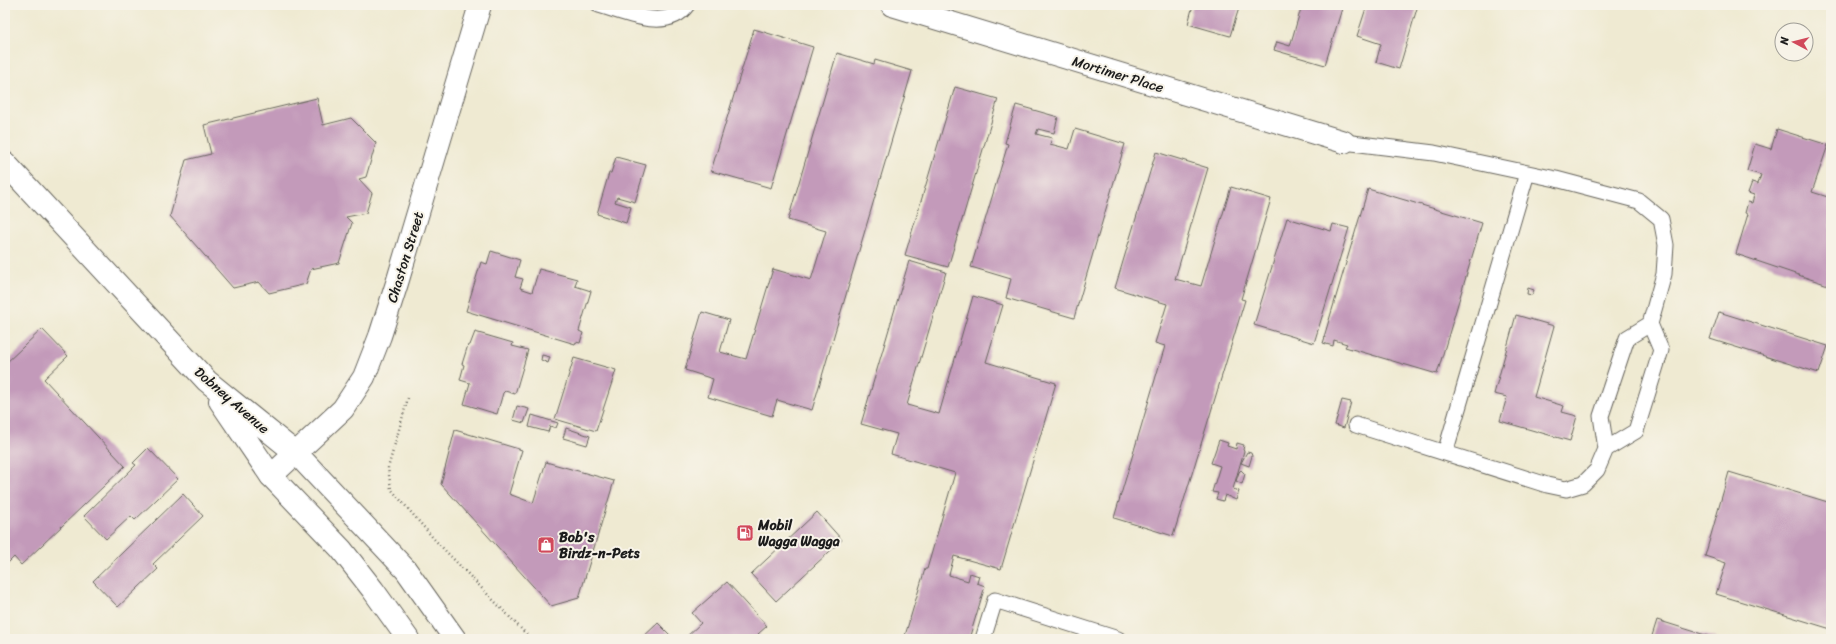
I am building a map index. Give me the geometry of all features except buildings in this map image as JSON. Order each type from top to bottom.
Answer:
[{"type":"street","name":"Chaston Street","points":[[272,476],[343,409],[366,370],[380,336],[397,283],[480,5]]},
{"type":"street","name":"Mortimer Place","points":[[892,5],[1344,142]]},
{"type":"street","name":"Dobney Avenue","points":[[5,163],[207,381],[297,454],[406,570],[455,639]]},
{"type":"street","points":[[207,381],[272,476],[341,549],[408,639]]},
{"type":"lane","points":[[599,5],[650,19],[660,20],[677,15],[687,5]]},
{"type":"lane","points":[[1344,142],[1434,153],[1528,173],[1639,201],[1661,219],[1666,245],[1664,274],[1650,324],[1661,350],[1636,431],[1606,449]]},
{"type":"lane","points":[[1445,453],[1528,173]]},
{"type":"lane","points":[[1356,425],[1566,490],[1583,484],[1597,470],[1606,449],[1601,416],[1627,338],[1650,324]]},
{"type":"lane","points":[[983,639],[995,600],[1118,639]]},
{"type":"path","points":[[408,398],[388,468],[391,488],[434,539],[531,639]]},
{"type":"place","name":"Mobil Wagga Wagga","points":[[745,533]]},
{"type":"place","name":"Bob's Birdz-n-Pets","points":[[546,545]]}]
